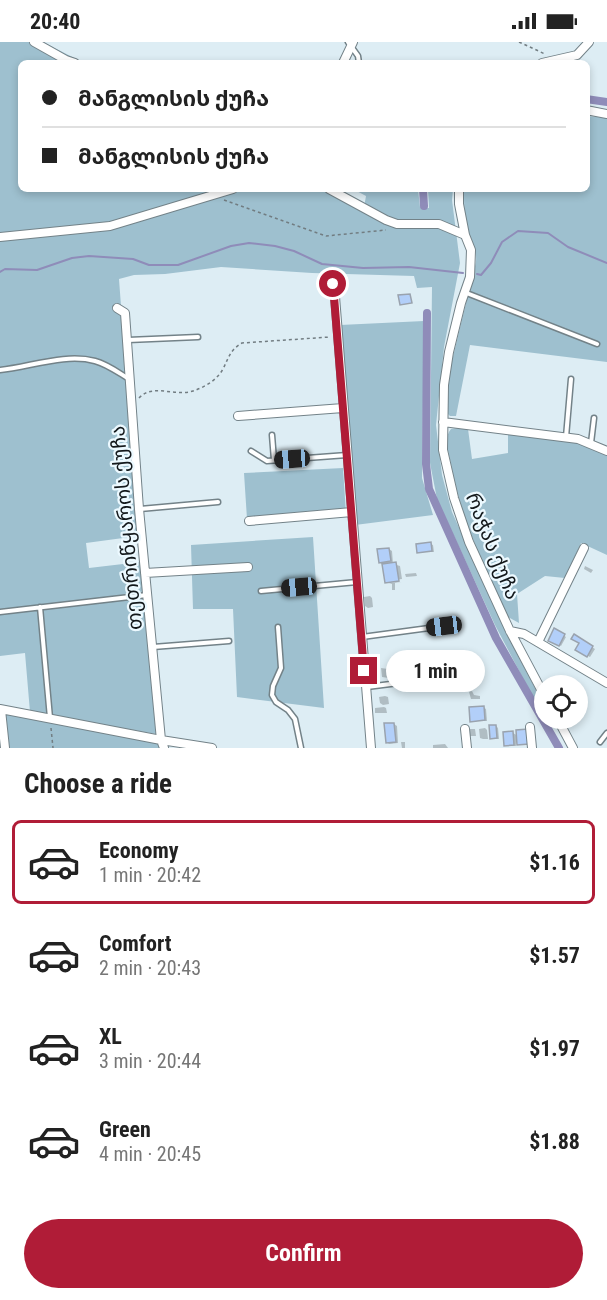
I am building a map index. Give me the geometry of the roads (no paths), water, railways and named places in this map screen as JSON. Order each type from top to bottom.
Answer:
[{"type":"street","points":[[34,42],[66,60]]},
{"type":"street","points":[[555,60],[577,55],[589,42]]},
{"type":"street","points":[[344,60],[351,43]]},
{"type":"street","points":[[590,111],[607,114]]},
{"type":"street","points":[[0,237],[110,226],[222,192]]},
{"type":"street","points":[[335,192],[397,224],[439,224],[465,235]]},
{"type":"street","name":"რაჭას ქუჩა","points":[[459,192],[465,235],[471,250],[470,277],[449,352],[444,385],[443,450],[454,498],[469,542],[510,631],[534,676]]},
{"type":"street","points":[[333,284],[371,748]]},
{"type":"street","name":"თეთრიწყაროს ქუჩა","points":[[117,308],[125,313],[139,509],[163,744]]},
{"type":"street","points":[[238,416],[344,408]]},
{"type":"street","points":[[442,422],[578,438],[607,451]]},
{"type":"street","points":[[249,521],[352,512]]},
{"type":"street","points":[[538,642],[584,548]]},
{"type":"street","points":[[145,573],[248,567]]},
{"type":"street","points":[[510,631],[524,634],[607,683]]},
{"type":"street","points":[[5,748],[1,710],[50,718],[163,744],[212,748]]},
{"type":"street","points":[[530,727],[532,748]]},
{"type":"street","points":[[465,729],[467,748]]},
{"type":"street","points":[[563,729],[573,748]]},
{"type":"lane","points":[[351,43],[359,60]]},
{"type":"lane","points":[[464,292],[597,344]]},
{"type":"lane","points":[[127,340],[198,337]]},
{"type":"lane","points":[[0,370],[57,360],[79,359],[96,361],[130,379]]},
{"type":"lane","points":[[566,437],[571,379]]},
{"type":"lane","points":[[591,444],[594,418]]},
{"type":"lane","points":[[272,435],[274,460]]},
{"type":"lane","points":[[250,451],[260,459],[274,460],[347,455]]},
{"type":"lane","points":[[139,509],[218,502]]},
{"type":"lane","points":[[261,591],[357,582]]},
{"type":"lane","points":[[0,612],[147,595]]},
{"type":"lane","points":[[40,607],[50,718]]},
{"type":"lane","points":[[362,637],[444,626]]},
{"type":"lane","points":[[278,627],[281,668],[273,686],[272,695],[276,702],[288,710],[295,719],[301,748]]},
{"type":"lane","points":[[153,648],[229,641]]},
{"type":"lane","points":[[366,688],[477,673]]},
{"type":"lane","points":[[600,742],[607,733]]},
{"type":"waterway","points":[[590,100],[607,102]]},
{"type":"waterway","points":[[423,192],[424,206]]},
{"type":"waterway","points":[[477,274],[481,275],[491,263],[502,242],[518,231],[548,233],[568,247],[607,263]]},
{"type":"waterway","points":[[0,272],[5,269],[37,270],[72,258],[89,256],[133,259],[149,265],[178,265],[231,246],[249,243],[294,251],[322,264],[363,268],[409,267],[463,273]]},
{"type":"waterway","points":[[427,313],[426,464],[429,489],[496,638],[559,748]]}]
